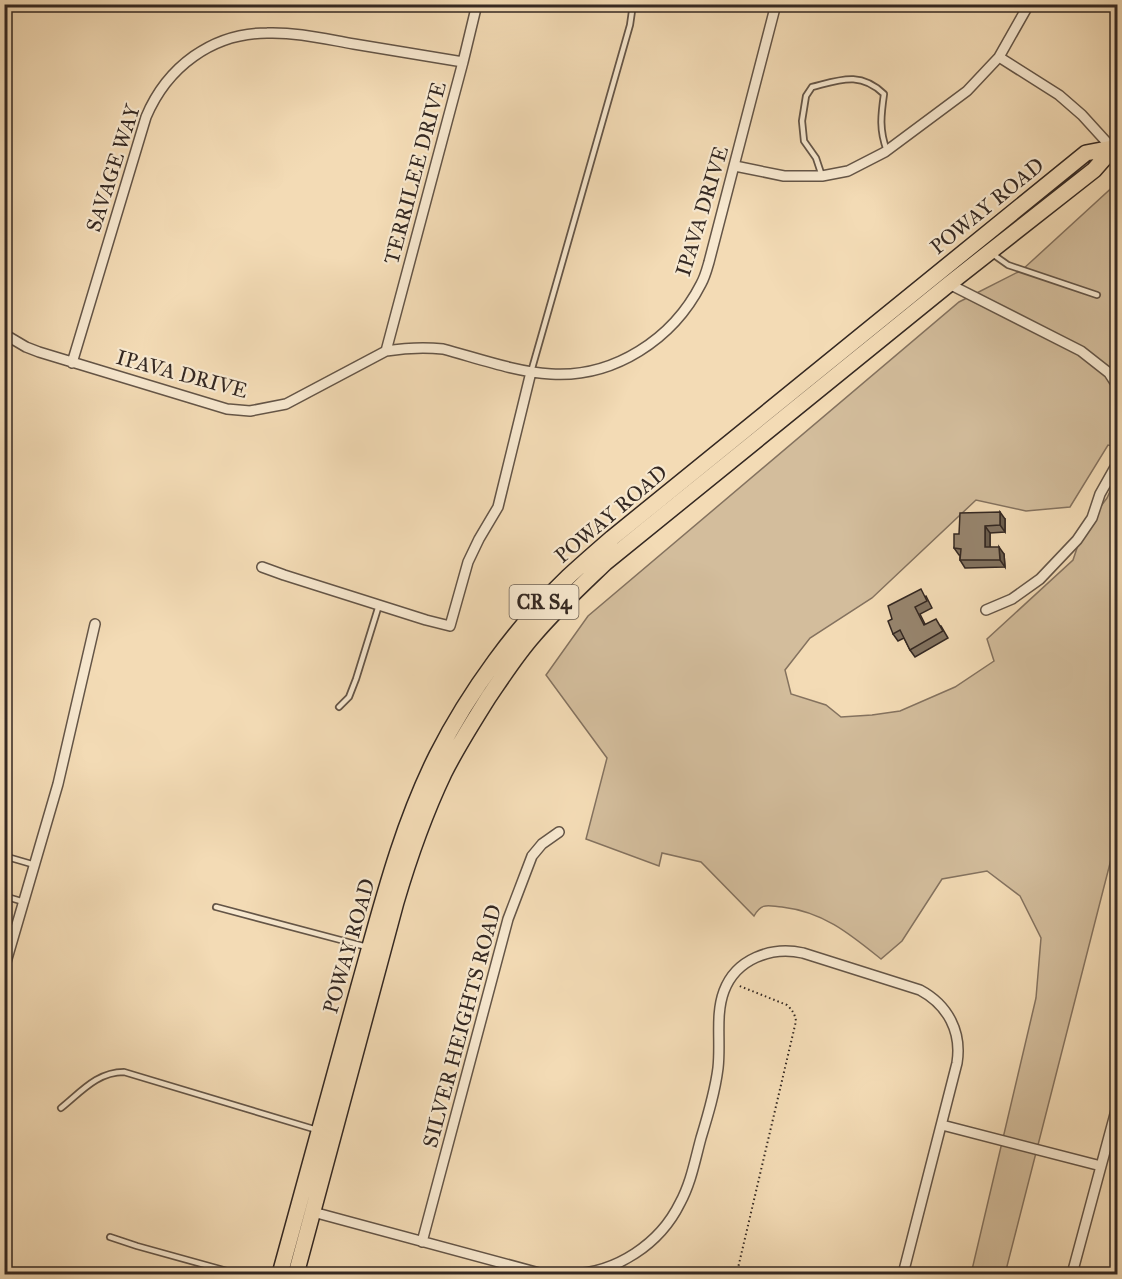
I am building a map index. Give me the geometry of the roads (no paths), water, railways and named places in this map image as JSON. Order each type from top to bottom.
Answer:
[{"type":"main road","name":"POWAY ROAD","points":[[296,1275],[306,1210],[377,949],[401,840],[438,754],[464,709],[498,658],[567,578],[612,538],[1086,153],[1115,146]]},
{"type":"main road","name":"POWAY ROAD","points":[[377,949],[399,894],[414,844],[444,773],[503,675],[533,635],[567,598],[605,563],[949,284],[1094,170],[1115,146]]},
{"type":"main road","name":"POWAY ROAD","points":[[280,1275],[306,1210]]},
{"type":"street","name":"TERRILEE DRIVE","points":[[386,351],[477,4]]},
{"type":"street","name":"IPAVA DRIVE","points":[[4,334],[26,347],[72,363],[227,409],[250,411],[286,404],[386,351],[402,348],[443,349],[531,372],[552,374],[572,374],[612,365],[641,351],[659,337],[675,321],[701,283],[709,262],[735,166],[776,4]]},
{"type":"street","points":[[735,166],[784,176],[822,176],[848,171],[886,151],[967,91],[999,57],[1029,4]]},
{"type":"street","name":"SAVAGE WAY","points":[[72,363],[146,117],[162,88],[188,60],[224,41],[254,33],[268,33],[305,35],[463,62]]},
{"type":"street","points":[[999,57],[1059,95],[1115,146]]},
{"type":"street","points":[[949,284],[1081,351],[1109,373],[1118,387]]},
{"type":"street","points":[[262,567],[284,576],[450,626],[468,562],[498,507],[531,372]]},
{"type":"street","points":[[986,610],[1012,599],[1040,579],[1077,540],[1092,518],[1100,494],[1118,462]]},
{"type":"street","points":[[4,969],[58,784],[95,624]]},
{"type":"street","name":"SILVER HEIGHTS ROAD","points":[[422,1242],[508,919],[532,856],[542,844],[559,832]]},
{"type":"street","points":[[571,1275],[603,1269],[635,1254],[664,1228],[680,1205],[691,1176],[714,1091],[719,1053],[721,1001],[729,982],[743,965],[758,956],[783,950],[803,953],[920,990],[945,1010],[955,1027],[958,1054],[903,1275]]},
{"type":"street","points":[[1072,1275],[1118,1103]]},
{"type":"street","points":[[942,1125],[1101,1166]]},
{"type":"street","points":[[306,1210],[552,1275]]},
{"type":"lane","points":[[531,372],[630,25],[633,4]]},
{"type":"lane","points":[[822,176],[816,159],[804,141],[802,121],[806,96],[812,87],[837,80],[857,79],[874,85],[884,94],[881,120],[882,138],[886,151]]},
{"type":"lane","points":[[978,241],[1008,265],[1097,295]]},
{"type":"lane","points":[[339,707],[349,697],[379,605]]},
{"type":"lane","points":[[4,856],[35,865]]},
{"type":"lane","points":[[4,896],[24,902]]},
{"type":"lane","points":[[216,907],[377,949]]},
{"type":"lane","points":[[61,1108],[96,1079],[111,1072],[124,1072],[327,1133]]},
{"type":"lane","points":[[110,1236],[136,1246],[238,1275]]}]
